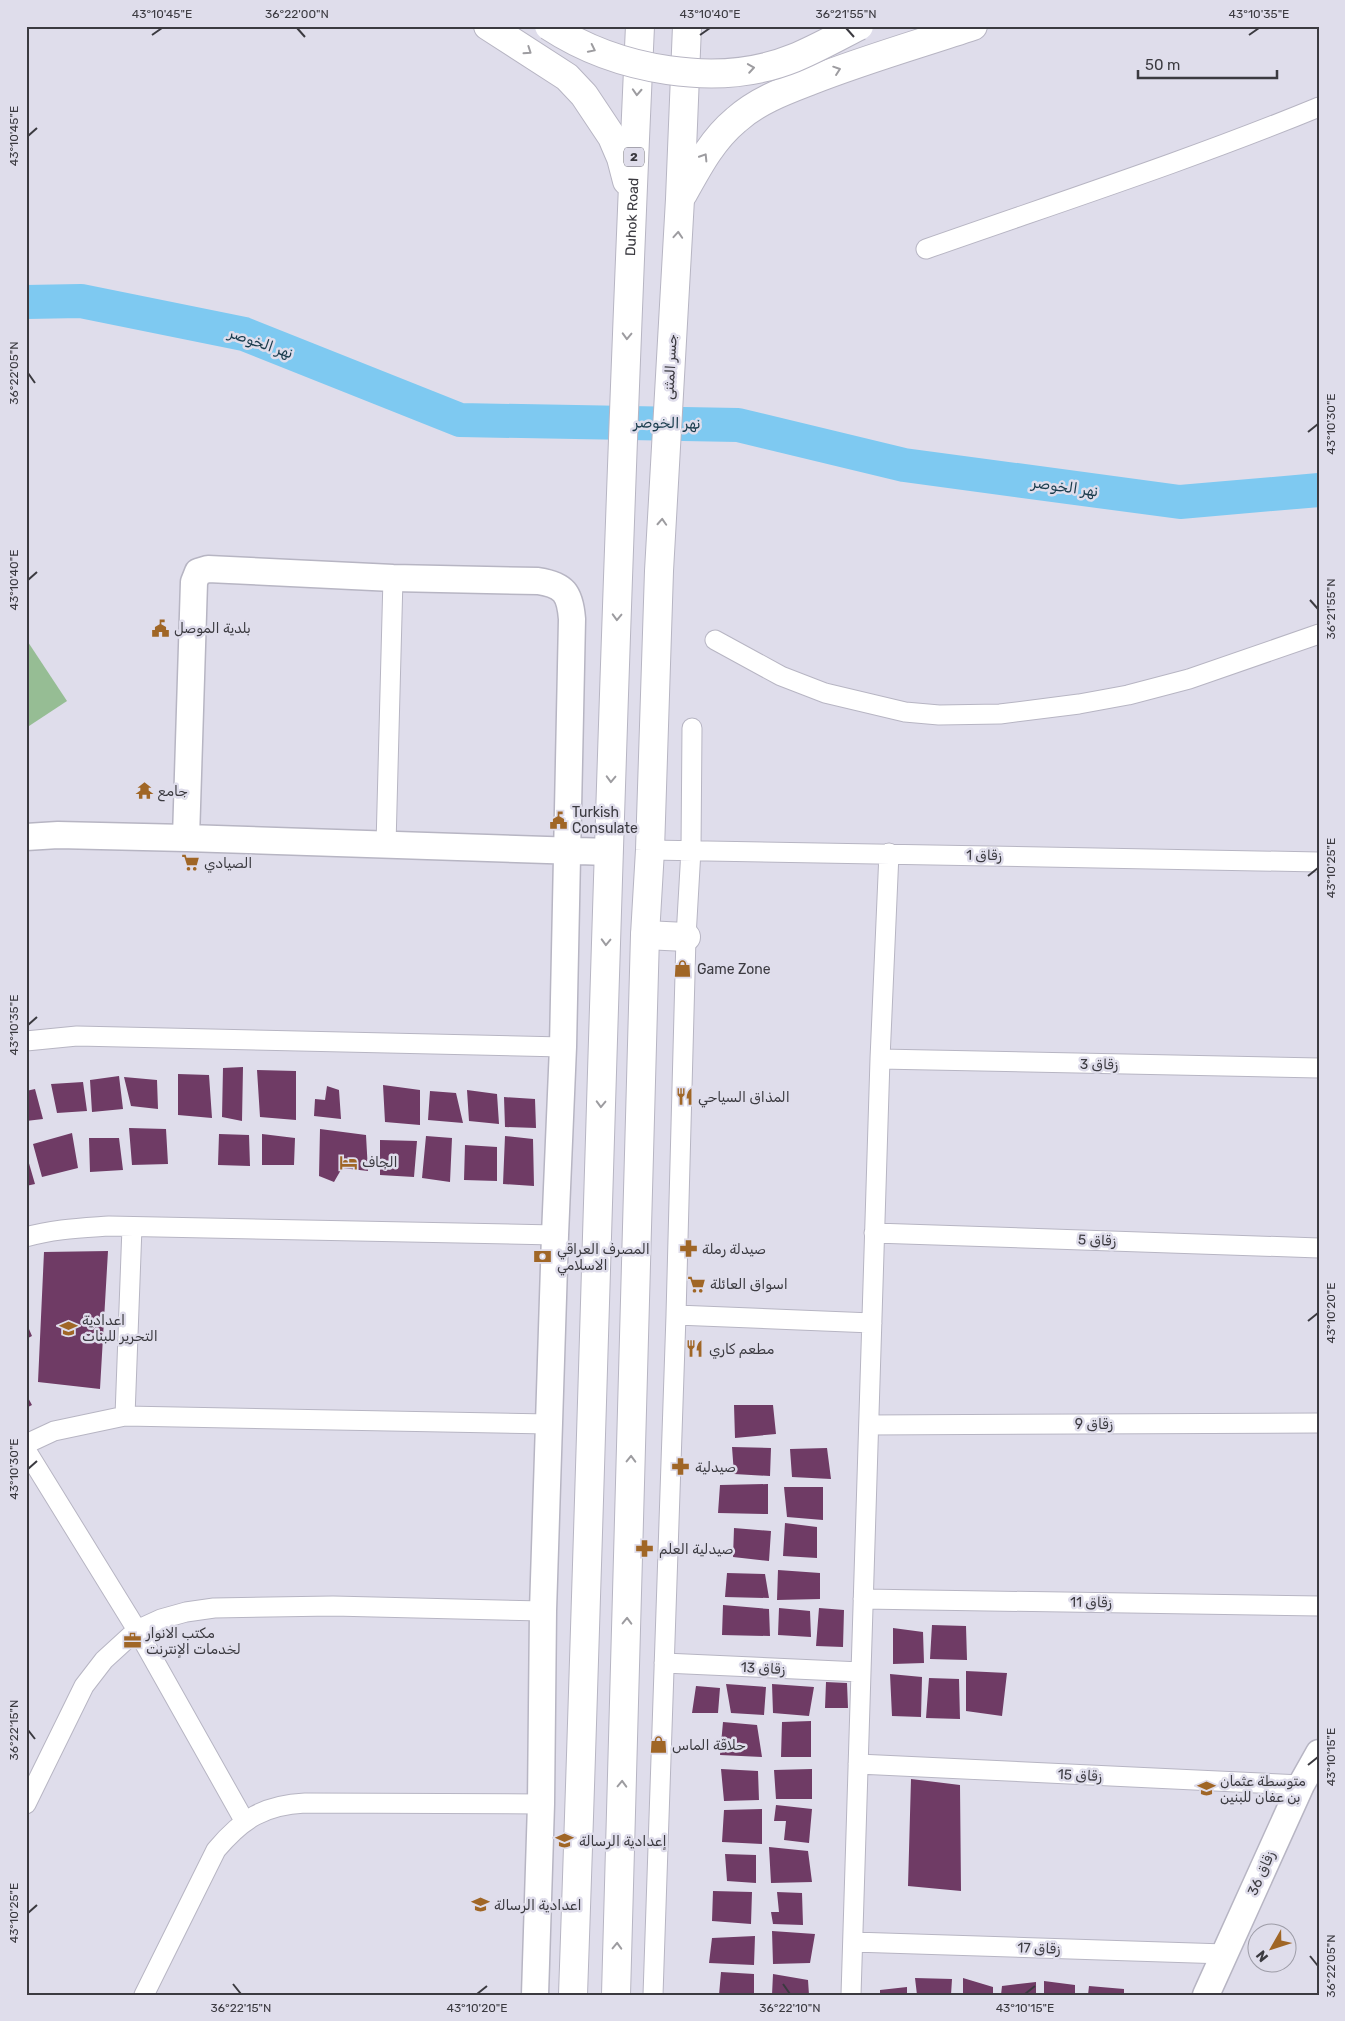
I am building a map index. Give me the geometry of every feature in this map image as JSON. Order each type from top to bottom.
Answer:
[{"type":"highway","points":[[488,26],[567,77],[584,95],[612,137],[621,158],[632,202]]},
{"type":"highway","points":[[549,26],[564,36],[600,53],[638,65],[676,72],[716,73],[755,68],[792,58],[859,26]]},
{"type":"highway","name":"Duhok Road","points":[[609,852],[628,288],[640,26]]},
{"type":"highway","points":[[680,200],[687,37],[705,26]]},
{"type":"highway","points":[[680,200],[705,155],[720,136],[737,119],[757,105],[778,94],[836,71],[973,26]]},
{"type":"highway","name":"جسر المثنى","points":[[616,1995],[645,935],[650,850],[659,571],[680,200]]},
{"type":"highway","name":"2","points":[[573,1995],[609,852]]},
{"type":"highway","points":[[645,935],[686,937]]},
{"type":"street","points":[[926,249],[1170,162],[1217,148],[1319,107]]},
{"type":"street","points":[[186,838],[194,582],[198,572],[208,569],[393,578],[538,581],[553,583],[564,591],[570,603],[572,619],[568,851],[543,1611],[541,1804],[535,1995]]},
{"type":"street","points":[[386,845],[393,578]]},
{"type":"street","points":[[715,640],[781,676],[825,693],[905,712],[939,715],[1000,714],[1079,704],[1128,695],[1189,679],[1319,634]]},
{"type":"street","points":[[654,1995],[686,937],[692,850],[692,728]]},
{"type":"street","points":[[26,837],[58,835],[186,838],[609,852]]},
{"type":"street","name":"زقاق 1","points":[[650,850],[1319,862]]},
{"type":"street","points":[[851,1995],[874,1233],[889,853]]},
{"type":"street","points":[[26,1041],[77,1036],[563,1046]]},
{"type":"street","name":"زقاق 3","points":[[880,1059],[1319,1068]]},
{"type":"street","points":[[26,1237],[71,1228],[132,1226],[555,1235]]},
{"type":"street","points":[[125,1416],[132,1226]]},
{"type":"street","name":"زقاق 5","points":[[874,1233],[1319,1248]]},
{"type":"street","points":[[676,1315],[872,1323]]},
{"type":"street","points":[[26,1444],[54,1431],[125,1416],[549,1424]]},
{"type":"street","name":"زقاق 9","points":[[869,1425],[1319,1423]]},
{"type":"street","points":[[26,1450],[137,1630],[245,1822]]},
{"type":"street","name":"زقاق 11","points":[[863,1599],[1319,1606]]},
{"type":"street","points":[[26,1804],[84,1686],[104,1660],[137,1630],[161,1619],[186,1612],[214,1608],[333,1606],[543,1611]]},
{"type":"street","name":"زقاق 13","points":[[664,1663],[861,1672]]},
{"type":"street","name":"زقاق 15","points":[[858,1764],[1312,1774]]},
{"type":"street","name":"زقاق 36","points":[[1206,1995],[1312,1774]]},
{"type":"street","points":[[144,1995],[209,1862],[230,1834],[263,1811],[284,1804],[541,1804]]},
{"type":"street","name":"زقاق 17","points":[[853,1942],[1225,1954]]},
{"type":"green space","points":[[26,639],[67,701],[26,728]]},
{"type":"building","points":[[243,1067],[242,1121],[222,1117],[223,1068]]},
{"type":"building","points":[[257,1070],[296,1071],[296,1120],[260,1117]]},
{"type":"building","points":[[178,1074],[209,1075],[212,1118],[178,1115]]},
{"type":"building","points":[[119,1076],[123,1109],[92,1112],[90,1080]]},
{"type":"building","points":[[124,1077],[157,1080],[158,1109],[131,1106]]},
{"type":"building","points":[[83,1082],[87,1111],[57,1113],[51,1084]]},
{"type":"building","points":[[383,1085],[420,1090],[420,1125],[385,1122]]},
{"type":"building","points":[[327,1086],[339,1090],[341,1119],[314,1116],[315,1099],[325,1100]]},
{"type":"building","points":[[35,1089],[43,1119],[26,1121],[26,1091]]},
{"type":"building","points":[[467,1090],[497,1094],[499,1124],[469,1121]]},
{"type":"building","points":[[430,1091],[456,1093],[463,1123],[428,1120]]},
{"type":"building","points":[[504,1097],[535,1099],[536,1128],[505,1127]]},
{"type":"building","points":[[129,1128],[166,1129],[168,1164],[132,1165]]},
{"type":"building","points":[[320,1129],[366,1135],[368,1171],[342,1168],[334,1182],[319,1176]]},
{"type":"building","points":[[72,1133],[78,1168],[42,1177],[33,1144]]},
{"type":"building","points":[[219,1134],[249,1135],[250,1166],[218,1165]]},
{"type":"building","points":[[262,1134],[295,1138],[294,1165],[262,1165]]},
{"type":"building","points":[[426,1136],[452,1138],[450,1182],[422,1178]]},
{"type":"building","points":[[505,1136],[533,1139],[534,1186],[503,1184]]},
{"type":"building","points":[[89,1138],[119,1138],[123,1170],[90,1172]]},
{"type":"building","points":[[380,1140],[417,1141],[414,1177],[380,1175]]},
{"type":"building","points":[[465,1145],[497,1147],[497,1181],[464,1180]]},
{"type":"building","points":[[26,1153],[35,1184],[26,1186]]},
{"type":"building","points":[[108,1251],[100,1389],[38,1382],[44,1252]]},
{"type":"building","points":[[26,1322],[32,1336],[26,1339]]},
{"type":"building","points":[[26,1394],[32,1405],[26,1408]]},
{"type":"building","points":[[734,1405],[773,1405],[776,1434],[735,1438]]},
{"type":"building","points":[[732,1447],[771,1448],[770,1476],[734,1474]]},
{"type":"building","points":[[827,1448],[831,1479],[792,1477],[790,1449]]},
{"type":"building","points":[[768,1484],[768,1514],[718,1513],[720,1485]]},
{"type":"building","points":[[784,1487],[823,1487],[823,1520],[787,1517]]},
{"type":"building","points":[[785,1523],[817,1527],[817,1558],[783,1556]]},
{"type":"building","points":[[734,1528],[771,1531],[769,1561],[733,1557]]},
{"type":"building","points":[[778,1570],[820,1573],[820,1599],[777,1600]]},
{"type":"building","points":[[727,1573],[765,1574],[769,1598],[725,1597]]},
{"type":"building","points":[[723,1605],[769,1609],[770,1636],[722,1635]]},
{"type":"building","points":[[779,1608],[810,1611],[811,1637],[778,1635]]},
{"type":"building","points":[[819,1608],[844,1610],[843,1647],[816,1646]]},
{"type":"building","points":[[932,1625],[966,1626],[967,1660],[930,1659]]},
{"type":"building","points":[[893,1628],[923,1632],[924,1663],[893,1664]]},
{"type":"building","points":[[966,1671],[1007,1673],[1002,1716],[966,1711]]},
{"type":"building","points":[[890,1674],[922,1677],[921,1717],[892,1716]]},
{"type":"building","points":[[929,1678],[959,1679],[960,1719],[926,1718]]},
{"type":"building","points":[[826,1682],[847,1683],[848,1708],[825,1708]]},
{"type":"building","points":[[726,1684],[766,1687],[764,1715],[731,1713]]},
{"type":"building","points":[[772,1684],[814,1687],[809,1716],[773,1713]]},
{"type":"building","points":[[696,1686],[720,1688],[718,1713],[692,1713]]},
{"type":"building","points":[[811,1721],[811,1757],[781,1757],[782,1722]]},
{"type":"building","points":[[723,1722],[757,1725],[762,1757],[720,1755]]},
{"type":"building","points":[[721,1769],[758,1771],[759,1800],[724,1801]]},
{"type":"building","points":[[812,1769],[812,1799],[776,1799],[774,1770]]},
{"type":"building","points":[[911,1779],[960,1785],[961,1891],[908,1886]]},
{"type":"building","points":[[776,1805],[812,1809],[809,1843],[784,1840],[786,1821],[774,1821]]},
{"type":"building","points":[[762,1809],[762,1844],[722,1842],[724,1810]]},
{"type":"building","points":[[769,1847],[808,1851],[812,1882],[771,1883]]},
{"type":"building","points":[[725,1854],[756,1855],[756,1883],[727,1881]]},
{"type":"building","points":[[713,1891],[752,1892],[751,1924],[712,1921]]},
{"type":"building","points":[[777,1892],[802,1893],[803,1925],[773,1924],[771,1912],[779,1912]]},
{"type":"building","points":[[772,1931],[815,1934],[810,1963],[773,1964]]},
{"type":"building","points":[[755,1936],[754,1965],[709,1963],[712,1938]]},
{"type":"building","points":[[721,1972],[754,1974],[754,1995],[719,1995]]},
{"type":"building","points":[[773,1974],[808,1980],[809,1995],[772,1995]]},
{"type":"building","points":[[915,1978],[952,1979],[951,1995],[917,1995]]},
{"type":"building","points":[[963,1978],[993,1987],[993,1995],[963,1995]]},
{"type":"building","points":[[1044,1981],[1075,1985],[1075,1995],[1044,1995]]},
{"type":"building","points":[[1036,1982],[1036,1995],[1001,1995],[1002,1986]]},
{"type":"building","points":[[1089,1986],[1124,1989],[1124,1995],[1088,1995]]},
{"type":"building","points":[[907,1987],[907,1995],[880,1995],[880,1990]]},
{"type":"waterway","name":"نهر الخوصر","points":[[26,302],[81,301],[244,334],[460,420],[738,425],[904,465],[1180,502],[1319,490]]},
{"type":"place","name":"بلدية الموصل","points":[[160,628]]},
{"type":"place","name":"جامع","points":[[144,791]]},
{"type":"place","name":"Turkish Consulate","points":[[558,820]]},
{"type":"place","name":"الصيادي","points":[[190,863]]},
{"type":"place","name":"Game Zone","points":[[683,969]]},
{"type":"place","name":"المذاق السياحي","points":[[684,1097]]},
{"type":"place","name":"الجاف","points":[[348,1162]]},
{"type":"place","name":"صيدلة رملة","points":[[688,1249]]},
{"type":"place","name":"المصرف العراقي الاسلامي","points":[[543,1257]]},
{"type":"place","name":"اسواق العائلة","points":[[696,1284]]},
{"type":"place","name":"اعدادية التحرير للبنات","points":[[68,1328]]},
{"type":"place","name":"مطعم كاري","points":[[695,1349]]},
{"type":"place","name":"صيدلية","points":[[681,1467]]},
{"type":"place","name":"صيدلية العلم","points":[[645,1549]]},
{"type":"place","name":"مكتب الانوار لخدمات الإنترنت","points":[[132,1641]]},
{"type":"place","name":"حلاقة الماس","points":[[658,1745]]},
{"type":"place","name":"متوسطة عثمان بن عفان للبنين","points":[[1206,1789]]},
{"type":"place","name":"إعدادية الرسالة","points":[[565,1841]]},
{"type":"place","name":"اعدادية الرسالة","points":[[480,1905]]}]
